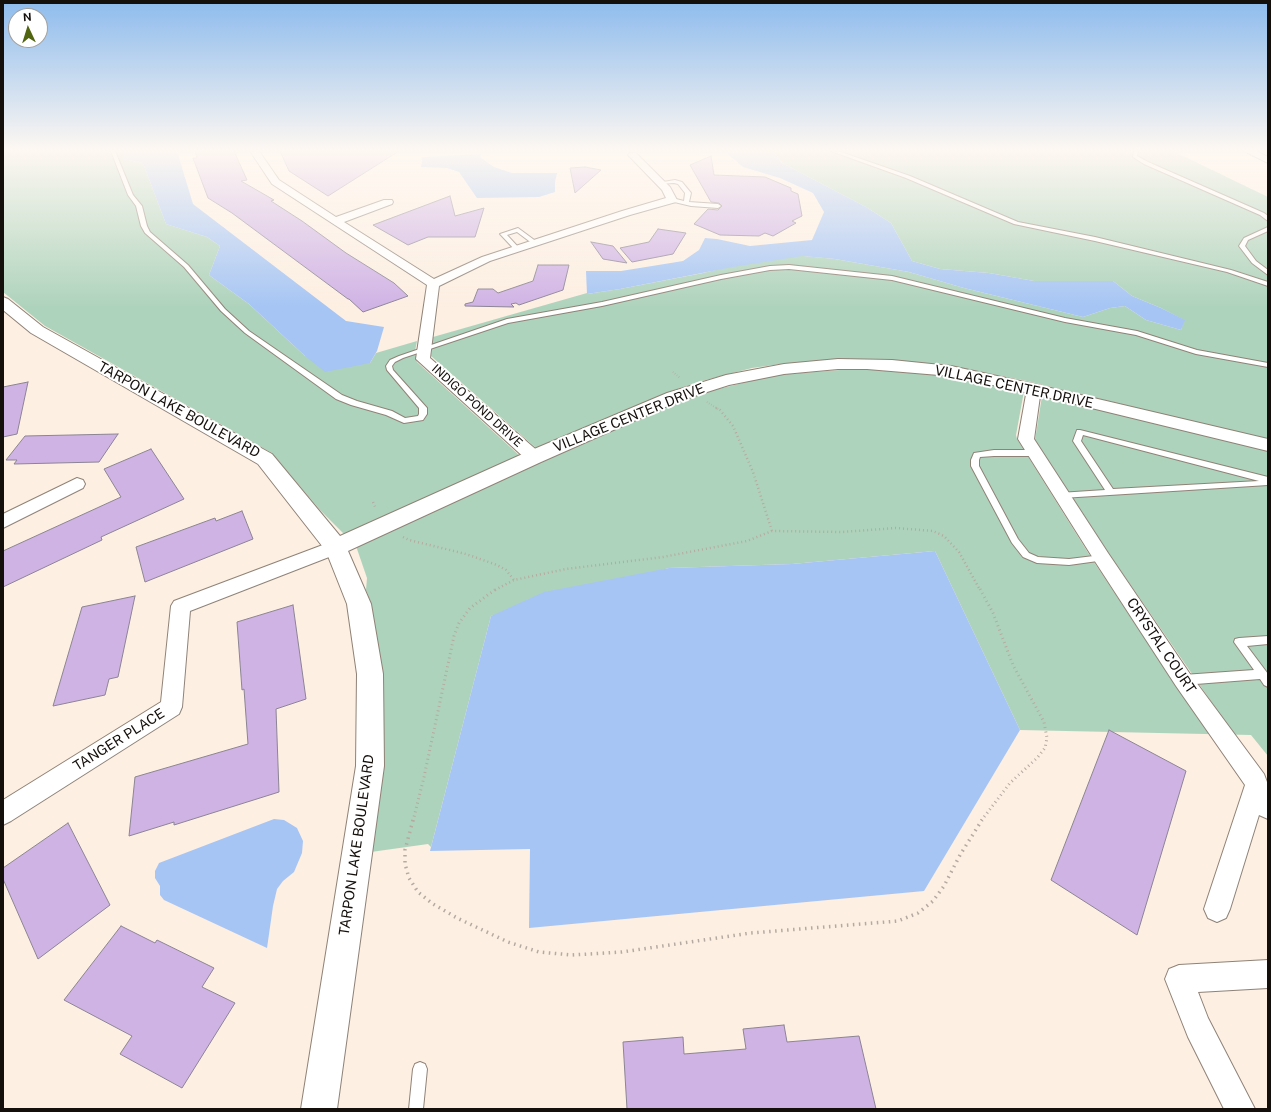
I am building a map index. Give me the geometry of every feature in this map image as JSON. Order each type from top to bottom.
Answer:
[{"type":"street","points":[[307,203],[433,284],[486,259],[517,248],[662,203]]},
{"type":"street","points":[[335,221],[386,203]]},
{"type":"street","name":"INDIGO POND DRIVE","points":[[433,284],[423,358],[534,457]]},
{"type":"street","name":"TARPON LAKE BOULEVARD","points":[[3,302],[37,330],[265,459],[336,547],[359,604],[370,674],[370,766],[319,1109]]},
{"type":"street","name":"VILLAGE CENTER DRIVE","points":[[336,547],[534,457],[692,390],[726,380],[762,372],[808,366],[853,364],[892,365],[951,371],[1034,388],[1268,445]]},
{"type":"street","name":"CRYSTAL COURT","points":[[1034,388],[1026,438],[1102,558],[1183,680],[1256,782],[1262,798],[1217,909]]},
{"type":"street","points":[[3,522],[77,484]]},
{"type":"street","name":"TANGER PLACE","points":[[3,813],[171,707],[181,606],[336,547]]},
{"type":"street","points":[[1240,1109],[1198,1027],[1179,979],[1268,974]]},
{"type":"lane","points":[[137,203],[142,214],[144,226],[154,240],[186,266],[223,310],[247,332],[339,397],[389,413],[404,421],[420,418],[423,414],[423,408],[409,390],[390,370],[389,366],[392,361],[507,321],[602,304],[751,271],[789,267],[904,280],[1065,320],[1137,333],[1196,352],[1268,364]]},
{"type":"lane","points":[[686,203],[718,206]]},
{"type":"lane","points":[[969,203],[1016,223],[1095,239],[1229,271],[1268,284]]},
{"type":"lane","points":[[1236,203],[1257,212],[1268,219]]},
{"type":"lane","points":[[517,248],[502,234],[518,230],[535,243]]},
{"type":"lane","points":[[1266,232],[1246,239],[1242,246],[1254,262],[1268,273]]},
{"type":"lane","points":[[1111,492],[1077,442],[1080,432],[1268,482]]},
{"type":"lane","points":[[1035,454],[994,453],[977,455],[975,460],[975,466],[1015,541],[1026,555],[1037,560],[1069,562],[1102,558]]},
{"type":"lane","points":[[1062,495],[1268,482]]},
{"type":"lane","points":[[1265,678],[1239,642],[1268,640]]},
{"type":"lane","points":[[1183,680],[1265,678]]},
{"type":"lane","points":[[416,1109],[420,1070]]},
{"type":"path","points":[[673,372],[699,398],[720,410],[733,426],[753,472],[772,531]]},
{"type":"path","points":[[373,502],[379,513],[400,536],[409,540],[452,550],[496,565],[506,570],[514,580]]},
{"type":"path","points":[[896,528],[934,531],[944,536],[959,552],[993,613],[1013,665],[1044,722],[1047,738],[1044,748],[1037,758],[1010,783],[985,815],[960,855],[944,886],[933,901],[918,913],[898,921],[751,933],[622,952],[572,955],[539,952],[508,942],[482,931],[433,904],[418,892],[409,878],[405,864],[405,850],[424,777],[454,636],[459,623],[470,608],[498,588],[514,580],[566,569],[663,557],[727,545],[747,541],[772,531],[842,532],[896,528]]},
{"type":"green space","points":[[3,203],[158,203],[166,224],[207,237],[220,246],[209,275],[249,304],[305,356],[370,363],[376,353],[417,341],[415,351],[417,362],[520,456],[345,535],[320,510],[272,453],[45,326],[3,292]]},
{"type":"green space","points":[[858,203],[1268,203],[1268,440],[1027,381],[951,366],[890,360],[836,359],[752,368],[698,382],[669,392],[536,448],[431,356],[433,337],[587,293],[620,289],[703,273],[782,254],[835,259],[909,272],[964,288],[1083,317],[1110,308],[1125,306],[1146,320],[1181,330],[1184,320],[1161,308],[1132,296],[1113,281],[1034,281],[989,273],[940,269],[912,261],[891,223]]},
{"type":"green space","points":[[840,370],[893,370],[952,376],[1024,391],[1016,435],[1017,439],[1092,559],[1197,717],[1219,713],[1112,558],[1035,440],[1042,396],[1268,451],[1268,756],[1251,735],[1020,730],[935,551],[792,564],[669,568],[491,616],[431,847],[428,844],[371,852],[382,670],[370,600],[366,590],[367,578],[356,546],[538,463],[678,402],[706,392],[759,379],[787,374]]},
{"type":"water","points":[[158,203],[193,203],[346,321],[384,327],[377,351],[370,363],[325,372],[305,356],[249,304],[209,275],[220,246],[207,237],[166,224]]},
{"type":"water","points":[[819,203],[858,203],[866,207],[891,223],[912,261],[940,269],[989,273],[1034,281],[1113,281],[1132,296],[1185,320],[1181,330],[1146,320],[1125,306],[1110,308],[1083,317],[964,288],[909,272],[835,259],[802,256],[587,294],[586,271],[621,271],[683,261],[699,250],[705,238],[750,246],[812,240],[824,212]]},
{"type":"water","points":[[935,551],[1020,730],[924,891],[529,928],[530,849],[430,851],[491,616],[544,592],[669,568],[792,564]]},
{"type":"water","points":[[274,819],[284,820],[297,828],[303,841],[302,853],[294,872],[283,881],[277,889],[267,948],[164,900],[160,895],[160,886],[155,878],[155,871],[159,863]]},
{"type":"building","points":[[216,203],[274,203],[346,253],[394,283],[408,296],[363,312],[349,299],[232,213]]},
{"type":"building","points":[[432,203],[452,203],[455,216],[484,208],[475,237],[428,237],[408,245],[373,225]]},
{"type":"building","points":[[719,203],[800,203],[802,216],[792,221],[796,223],[773,236],[765,233],[759,236],[720,235],[694,224],[708,209],[718,210],[722,206]]},
{"type":"building","points":[[658,229],[686,233],[673,254],[632,262],[620,248],[649,242]]},
{"type":"building","points":[[591,242],[613,246],[627,263],[603,259]]},
{"type":"building","points":[[538,265],[569,265],[563,290],[519,305],[516,303],[511,304],[514,307],[465,306],[465,304],[473,302],[478,289],[493,289],[498,293],[533,281]]},
{"type":"building","points":[[28,382],[17,434],[3,437],[3,387]]},
{"type":"building","points":[[118,434],[99,462],[14,464],[17,460],[6,460],[25,436]]},
{"type":"building","points":[[151,449],[184,499],[101,537],[102,540],[3,587],[3,551],[121,497],[104,469]]},
{"type":"building","points":[[242,511],[253,539],[145,582],[136,547],[215,518],[216,521]]},
{"type":"building","points":[[135,596],[118,677],[109,679],[105,695],[53,706],[82,607]]},
{"type":"building","points":[[293,605],[306,699],[276,709],[279,792],[174,825],[174,822],[129,836],[135,777],[248,744],[237,622]]},
{"type":"building","points":[[1109,730],[1186,771],[1137,935],[1051,880]]},
{"type":"building","points":[[68,823],[110,905],[38,959],[3,879],[3,868]]},
{"type":"building","points":[[121,926],[155,943],[157,940],[214,968],[202,987],[235,1003],[182,1088],[120,1054],[132,1036],[64,1000]]},
{"type":"building","points":[[784,1025],[787,1042],[859,1036],[876,1109],[627,1109],[623,1042],[683,1037],[684,1054],[746,1049],[743,1029]]}]
